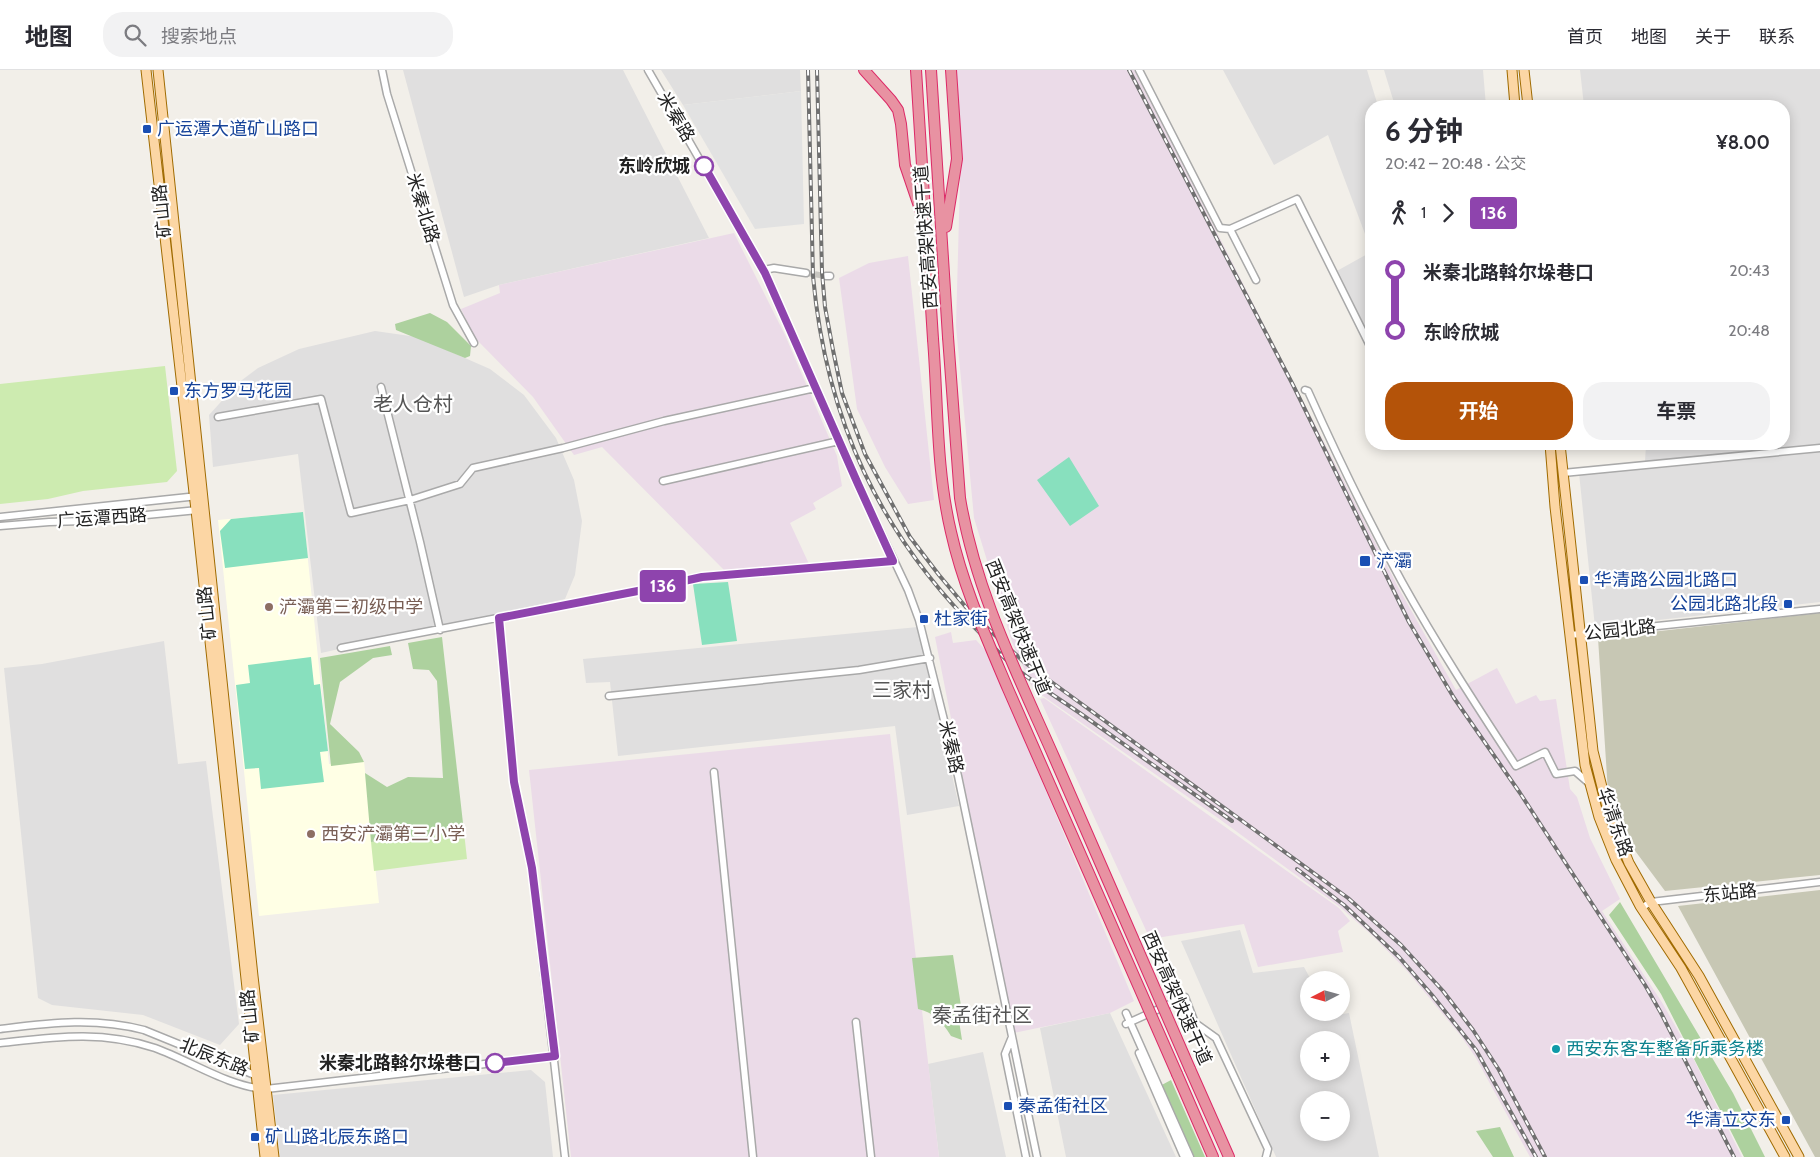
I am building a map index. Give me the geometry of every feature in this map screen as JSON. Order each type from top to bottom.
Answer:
[{"type":"highway","points":[[864,70],[898,110],[905,165],[926,227]]},
{"type":"highway","name":"西安高架快速干道","points":[[916,70],[944,493],[950,531],[966,585],[981,625],[1213,1157]]},
{"type":"highway","name":"西安高架快速干道","points":[[931,70],[960,498],[977,572],[1009,654],[1229,1157]]},
{"type":"highway","points":[[943,253],[957,159],[951,70]]},
{"type":"main road","name":"矿山路","points":[[146,70],[198,496]]},
{"type":"main road","name":"矿山路","points":[[158,70],[199,510],[256,1074],[262,1089],[274,1157]]},
{"type":"main road","points":[[1512,70],[1514,100]]},
{"type":"main road","points":[[1524,70],[1527,100]]},
{"type":"main road","name":"华清东路","points":[[1550,450],[1555,507],[1585,765],[1606,838],[1641,908],[1681,968],[1783,1157]]},
{"type":"main road","name":"华清东路","points":[[1561,450],[1593,751],[1608,811],[1629,863],[1651,902],[1698,976],[1800,1157]]},
{"type":"main road","name":"矿山路","points":[[199,510],[262,1089],[265,1157]]},
{"type":"street","name":"米秦北路","points":[[382,70],[387,94],[454,305],[474,343]]},
{"type":"street","name":"米秦路","points":[[648,70],[764,270],[839,441],[908,590],[919,620],[958,776],[1037,1157]]},
{"type":"street","points":[[1139,70],[1220,228],[1230,229],[1297,198],[1365,336]]},
{"type":"street","points":[[1230,229],[1256,280]]},
{"type":"street","points":[[764,270],[774,268],[806,273]]},
{"type":"street","points":[[381,387],[410,500],[440,630]]},
{"type":"street","points":[[218,417],[321,400],[351,513],[410,500],[460,484],[473,468],[564,448],[664,421],[816,388]]},
{"type":"street","points":[[1305,390],[1308,391],[1344,472],[1401,580],[1464,686],[1516,766],[1545,752],[1556,774],[1575,771],[1590,784]]},
{"type":"street","points":[[663,481],[839,441]]},
{"type":"street","points":[[1563,473],[1820,448]]},
{"type":"street","name":"广运潭西路","points":[[0,517],[198,496]]},
{"type":"street","name":"广运潭西路","points":[[0,526],[84,521],[199,510]]},
{"type":"street","points":[[341,648],[702,577],[893,561]]},
{"type":"street","name":"公园北路","points":[[1570,635],[1820,609]]},
{"type":"street","points":[[499,618],[514,782],[532,868],[555,1056],[565,1157]]},
{"type":"street","points":[[609,696],[859,670],[930,658]]},
{"type":"street","points":[[714,772],[753,1157]]},
{"type":"street","name":"东站路","points":[[1641,908],[1651,902],[1820,882]]},
{"type":"street","points":[[1128,1023],[1185,997],[1195,1023],[1216,1038],[1268,1150],[1266,1157]]},
{"type":"street","points":[[1124,1014],[1190,1157]]},
{"type":"street","name":"北辰东路","points":[[0,1029],[78,1021],[128,1026],[144,1030],[256,1074]]},
{"type":"street","points":[[856,1022],[871,1157]]},
{"type":"street","points":[[1128,1023],[1184,1157]]},
{"type":"street","name":"北辰东路","points":[[0,1043],[70,1035],[110,1038],[157,1049],[236,1083],[262,1089]]},
{"type":"street","name":"米秦路","points":[[1012,1035],[1005,1054],[1026,1157]]},
{"type":"street","points":[[262,1089],[555,1056]]},
{"type":"street","points":[[1014,1100],[1025,1098]]},
{"type":"shaded area","points":[[403,70],[623,70],[709,238],[499,285],[464,297]]},
{"type":"shaded area","points":[[661,70],[800,70],[801,91],[683,105]]},
{"type":"shaded area","points":[[954,70],[1134,70],[1398,587],[1456,690],[1497,668],[1516,704],[1536,695],[1540,701],[1556,699],[1570,789],[1577,797],[1590,838],[1620,899],[1602,911],[1663,1004],[1691,1054],[1742,1157],[1530,1157],[1476,1058],[1461,1036],[1408,972],[1374,937],[1340,907],[1218,818],[1033,689],[1012,642],[974,518],[956,326],[960,182]]},
{"type":"shaded area","points":[[1223,70],[1367,70],[1376,100],[1365,100],[1365,234],[1328,135],[1274,165]]},
{"type":"shaded area","points":[[1384,70],[1483,70],[1486,100],[1393,100]]},
{"type":"shaded area","points":[[1580,70],[1820,70],[1820,445],[1790,448],[1790,100],[1583,100]]},
{"type":"shaded area","points":[[801,91],[804,224],[755,229],[683,105]]},
{"type":"shaded area","points":[[734,233],[785,335],[837,456],[842,486],[813,503],[816,509],[790,523],[809,564],[724,570],[602,447],[574,455],[533,397],[475,338],[461,309],[500,293],[499,285]]},
{"type":"shaded area","points":[[1365,255],[1365,334],[1335,272]]},
{"type":"shaded area","points":[[908,256],[934,500],[908,504],[885,467],[857,409],[839,278],[869,263]]},
{"type":"shaded area","points":[[375,331],[417,337],[490,369],[524,395],[556,438],[574,480],[582,521],[575,575],[565,599],[321,653],[298,454],[213,467],[209,415],[238,383],[258,368],[299,349]]},
{"type":"shaded area","points":[[1646,450],[1769,450],[1645,462]]},
{"type":"shaded area","points":[[1820,450],[1820,602],[1595,627],[1579,473]]},
{"type":"shaded area","name":"西安浐灞第三小学","points":[[303,512],[329,764],[364,761],[379,903],[259,916],[218,520]]},
{"type":"shaded area","points":[[1820,613],[1820,875],[1665,891],[1633,848],[1608,792],[1598,638]]},
{"type":"shaded area","points":[[918,627],[959,806],[907,815],[895,726],[618,756],[610,682],[586,683],[583,659]]},
{"type":"shaded area","points":[[951,632],[953,643],[976,640],[988,653],[1134,1001],[1110,1013],[1013,1033],[935,637]]},
{"type":"shaded area","points":[[164,641],[178,764],[206,761],[239,1024],[220,1045],[143,1015],[52,1005],[38,998],[4,668],[42,664]]},
{"type":"shaded area","points":[[1044,698],[1339,908],[1350,921],[1338,931],[1343,952],[1258,967],[1244,924],[1150,939],[1040,699]]},
{"type":"shaded area","points":[[890,734],[939,1157],[571,1157],[529,770]]},
{"type":"shaded area","points":[[1820,890],[1820,1157],[1815,1157],[1678,906]]},
{"type":"shaded area","points":[[1240,930],[1253,973],[1304,967],[1306,971],[1300,971],[1300,1021],[1350,1021],[1350,1018],[1379,1157],[1276,1157],[1181,941]]},
{"type":"shaded area","points":[[1110,1013],[1176,1157],[1066,1157],[1040,1028]]},
{"type":"shaded area","points":[[983,1052],[1006,1157],[939,1157],[928,1064]]},
{"type":"shaded area","points":[[531,1070],[545,1082],[553,1157],[280,1157],[273,1095]]},
{"type":"green space","points":[[430,313],[447,322],[471,346],[470,356],[465,358],[396,330],[395,324]]},
{"type":"green space","points":[[165,366],[177,471],[167,482],[83,491],[48,499],[0,504],[0,384]]},
{"type":"green space","points":[[1069,457],[1099,506],[1070,526],[1037,480]]},
{"type":"green space","points":[[303,512],[308,558],[225,568],[220,531],[231,519]]},
{"type":"green space","points":[[728,582],[737,641],[702,645],[693,584]]},
{"type":"green space","points":[[442,637],[464,832],[371,842],[365,773],[387,787],[408,777],[443,778],[437,681],[429,670],[413,669],[408,643]]},
{"type":"green space","points":[[390,646],[392,655],[373,658],[340,682],[330,724],[359,752],[364,762],[331,766],[320,658]]},
{"type":"green space","points":[[311,657],[314,685],[320,684],[328,751],[320,752],[324,782],[261,789],[259,768],[245,769],[236,685],[250,683],[248,665]]},
{"type":"green space","points":[[464,832],[467,859],[374,871],[371,842]]},
{"type":"green space","points":[[1620,902],[1733,1093],[1765,1157],[1744,1157],[1661,994],[1609,915]]},
{"type":"green space","points":[[953,955],[961,1006],[957,1008],[962,1040],[951,1036],[933,1015],[918,1009],[912,958]]},
{"type":"green space","points":[[1171,1080],[1205,1157],[1180,1157],[1188,1149],[1158,1087]]},
{"type":"green space","points":[[1500,1127],[1514,1157],[1493,1157],[1476,1131]]},
{"type":"tunnel","points":[[806,273],[826,276]]},
{"type":"railway","points":[[808,70],[813,276],[820,329],[831,379],[845,427],[864,473],[888,516],[915,558],[947,598],[1013,666],[1232,821]]},
{"type":"railway","points":[[817,70],[822,272],[825,307],[833,350],[842,393],[865,454],[910,537],[970,612],[1024,662],[1348,898],[1401,945],[1443,991],[1473,1030],[1499,1070],[1545,1157]]},
{"type":"railway","points":[[1129,70],[1293,385],[1409,622],[1454,698],[1520,793],[1645,985],[1734,1157]]},
{"type":"railway","points":[[1297,869],[1344,905],[1399,957],[1432,995],[1476,1050],[1536,1157]]},
{"type":"bus line","name":"136","points":[[495,1063],[555,1056],[532,868],[514,782],[499,618],[702,577],[893,561],[765,273],[704,166]]},
{"type":"place","name":"广运潭大道矿山路口","points":[[147,129]]},
{"type":"place","name":"东岭欣城","points":[[704,166]]},
{"type":"place","name":"东方罗马花园","points":[[174,391]]},
{"type":"place","name":"浐灞","points":[[1365,561]]},
{"type":"place","name":"华清路公园北路口","points":[[1584,580]]},
{"type":"place","name":"公园北路北段","points":[[1788,604]]},
{"type":"place","name":"浐灞第三初级中学","points":[[269,607]]},
{"type":"place","name":"杜家街","points":[[924,619]]},
{"type":"place","name":"西安浐灞第三小学","points":[[311,834]]},
{"type":"place","name":"西安东客车整备所乘务楼","points":[[1556,1049]]},
{"type":"place","name":"米秦北路斡尔垛巷口","points":[[495,1063]]},
{"type":"place","name":"秦孟街社区","points":[[1008,1106]]},
{"type":"place","name":"华清立交东","points":[[1786,1120]]},
{"type":"place","name":"矿山路北辰东路口","points":[[255,1137]]},
{"type":"district","name":"老人仓村","points":[[413,404]]},
{"type":"district","name":"三家村","points":[[902,690]]},
{"type":"district","name":"秦孟街社区","points":[[982,1015]]}]
